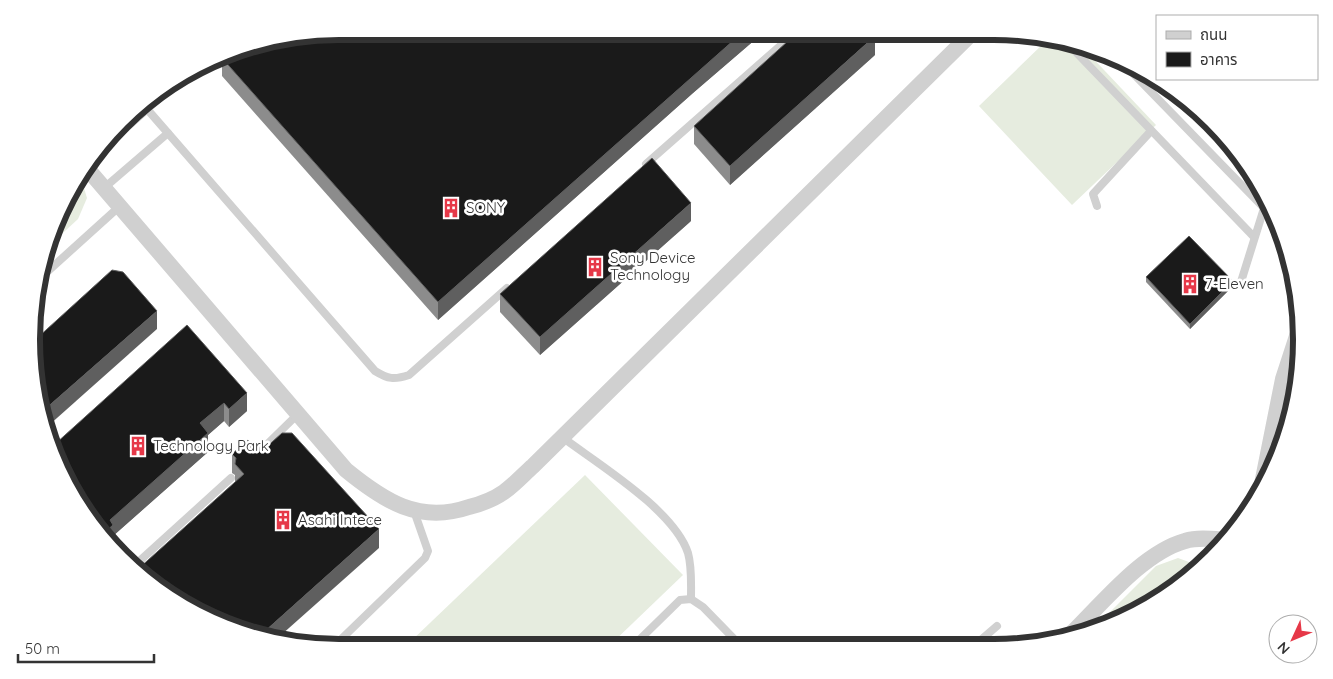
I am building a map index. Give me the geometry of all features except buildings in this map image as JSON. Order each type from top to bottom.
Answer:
[{"type":"street","points":[[90,172],[352,475],[372,491],[394,503],[414,510],[436,514],[460,510],[483,503],[504,492],[562,438],[965,40]]},
{"type":"street","points":[[1267,461],[1284,379],[1292,351]]},
{"type":"street","points":[[1079,627],[1140,566],[1166,549],[1185,540],[1217,539]]},
{"type":"lane","points":[[636,174],[787,40]]},
{"type":"lane","points":[[1075,51],[1254,237]]},
{"type":"lane","points":[[1136,76],[1259,200]]},
{"type":"lane","points":[[148,110],[374,371],[384,377],[394,380],[409,375],[511,284]]},
{"type":"lane","points":[[1097,206],[1093,194],[1151,131]]},
{"type":"lane","points":[[104,188],[168,132]]},
{"type":"lane","points":[[48,271],[120,206]]},
{"type":"lane","points":[[1240,285],[1263,209]]},
{"type":"lane","points":[[253,458],[298,414]]},
{"type":"lane","points":[[562,438],[649,503],[680,537],[688,554],[691,599]]},
{"type":"lane","points":[[139,562],[231,478]]},
{"type":"lane","points":[[341,639],[425,558],[428,550],[414,510]]},
{"type":"lane","points":[[640,639],[680,600],[691,599],[703,607],[734,639]]},
{"type":"lane","points":[[982,639],[997,626]]},
{"type":"shaded area","points":[[1042,44],[1091,56],[1156,125],[1072,205],[979,106]]},
{"type":"shaded area","points":[[83,185],[87,198],[78,219],[58,237]]},
{"type":"shaded area","points":[[585,475],[683,575],[616,639],[413,639]]},
{"type":"shaded area","points":[[1178,558],[1193,563],[1160,589],[1105,617],[1156,566]]},
{"type":"place","name":"SONY","points":[[451,208]]},
{"type":"place","name":"Sony Device Technology","points":[[595,267]]},
{"type":"place","name":"7-Eleven","points":[[1190,284]]},
{"type":"place","name":"Technology Park","points":[[138,446]]},
{"type":"place","name":"Asahi Intece","points":[[283,520]]}]
